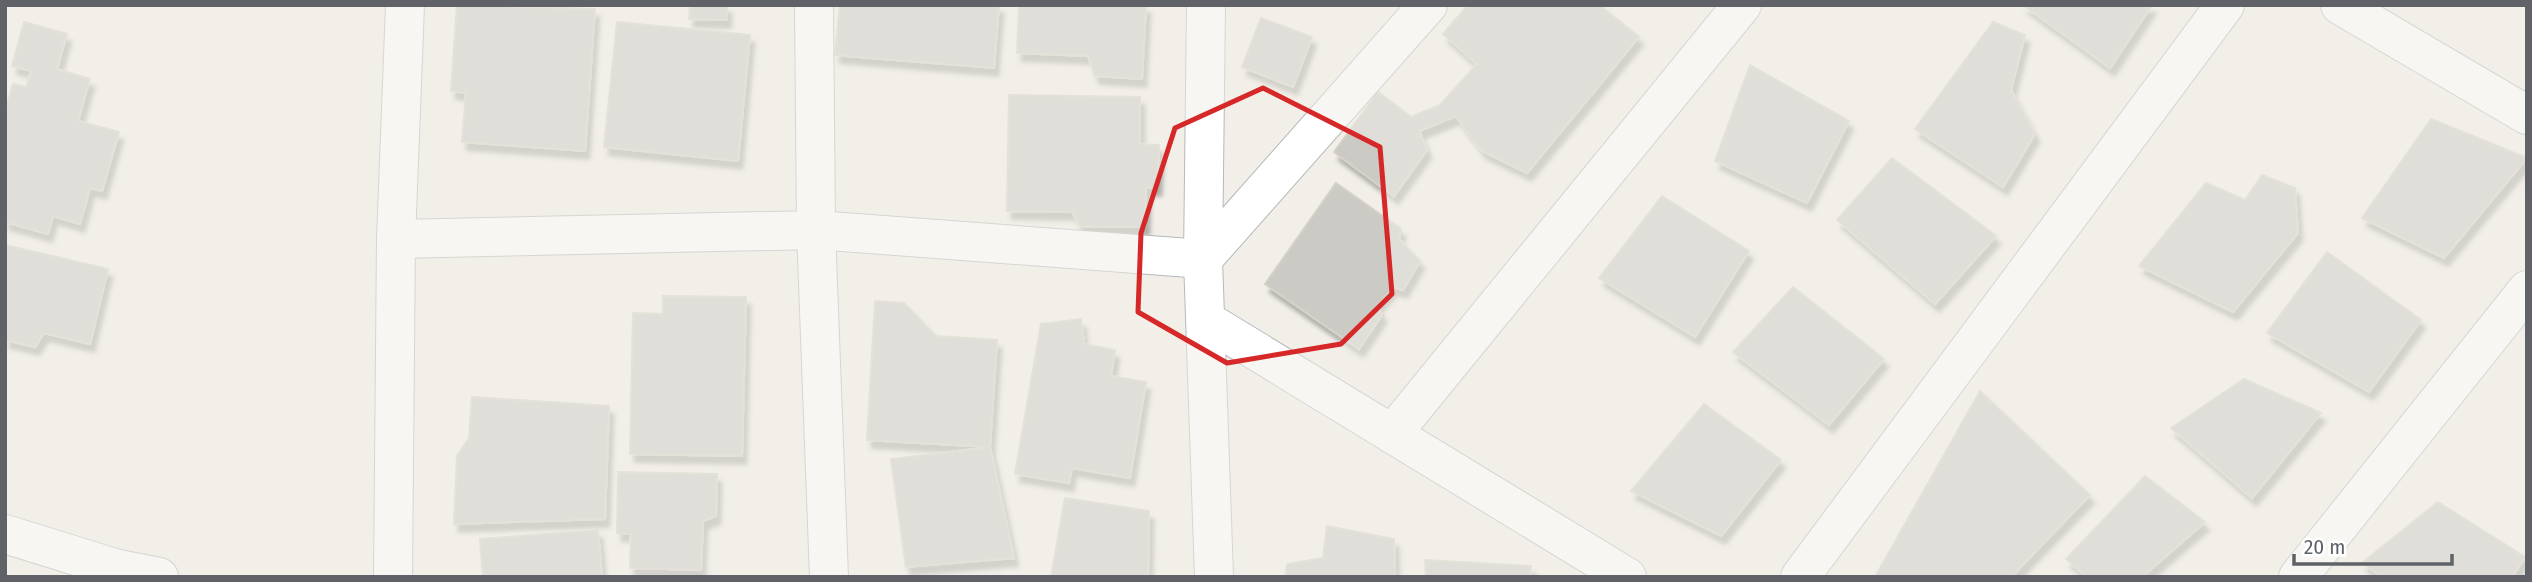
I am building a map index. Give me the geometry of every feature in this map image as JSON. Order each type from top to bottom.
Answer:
[{"type":"street","points":[[393,577],[396,239],[405,5]]},
{"type":"street","points":[[814,5],[816,230],[829,577]]},
{"type":"street","points":[[1206,5],[1203,258],[1214,577]]},
{"type":"street","points":[[1203,258],[1428,5]]},
{"type":"street","points":[[1392,433],[1742,5]]},
{"type":"street","points":[[1800,577],[2225,5]]},
{"type":"street","points":[[2340,5],[2527,115]]},
{"type":"street","points":[[396,239],[816,230],[1203,258]]},
{"type":"street","points":[[2298,577],[2527,290]]},
{"type":"street","points":[[1207,321],[1627,577]]},
{"type":"street","points":[[5,534],[118,569],[159,577]]},
{"type":"highlighted area","points":[[1263,88],[1380,147],[1392,294],[1341,344],[1227,363],[1138,312],[1141,233],[1175,128]]},
{"type":"building","points":[[457,5],[595,9],[585,151],[462,142],[466,93],[451,91]]},
{"type":"building","points":[[690,5],[727,5],[727,20],[689,19]]},
{"type":"building","points":[[840,5],[999,5],[994,68],[835,55]]},
{"type":"building","points":[[1019,5],[1146,5],[1142,79],[1095,76],[1088,56],[1017,53]]},
{"type":"building","points":[[1468,5],[1605,5],[1603,8],[1639,37],[1527,173],[1482,151],[1456,116],[1419,131],[1427,150],[1394,196],[1334,152],[1378,92],[1411,117],[1440,105],[1477,64],[1443,34]]},
{"type":"building","points":[[2023,5],[2152,5],[2110,68]]},
{"type":"building","points":[[1261,18],[1312,37],[1293,87],[1242,67]]},
{"type":"building","points":[[24,22],[67,34],[57,69],[90,79],[78,121],[119,132],[102,191],[90,188],[80,224],[53,216],[48,234],[5,222],[5,112],[13,84],[26,87],[31,71],[12,66]]},
{"type":"building","points":[[617,22],[750,35],[738,161],[604,147]]},
{"type":"building","points":[[1993,22],[2025,35],[2011,90],[2035,134],[2003,187],[1915,129]]},
{"type":"building","points":[[1750,65],[1849,121],[1807,203],[1715,161]]},
{"type":"building","points":[[1009,95],[1140,97],[1140,144],[1159,145],[1157,188],[1146,187],[1145,227],[1081,227],[1072,212],[1007,211]]},
{"type":"building","points":[[2431,119],[2527,158],[2444,258],[2362,218]]},
{"type":"building","points":[[1892,158],[1996,236],[1935,304],[1837,220]]},
{"type":"building","points":[[2262,175],[2295,188],[2298,233],[2233,312],[2139,266],[2206,183],[2245,200]]},
{"type":"building","points":[[1336,183],[1401,229],[1399,239],[1420,261],[1403,290],[1393,287],[1377,305],[1382,315],[1359,349],[1265,284]]},
{"type":"building","points":[[1662,196],[1749,251],[1695,337],[1599,278]]},
{"type":"building","points":[[5,245],[108,269],[90,344],[44,333],[35,347],[5,340]]},
{"type":"building","points":[[2327,252],[2421,320],[2369,392],[2267,333]]},
{"type":"building","points":[[1793,287],[1884,359],[1829,425],[1733,352]]},
{"type":"building","points":[[663,296],[746,297],[742,456],[630,454],[633,313],[663,314]]},
{"type":"building","points":[[875,301],[904,303],[936,336],[997,340],[990,447],[867,440]]},
{"type":"building","points":[[1081,319],[1084,344],[1115,350],[1111,376],[1146,382],[1130,478],[1072,468],[1069,483],[1015,474],[1041,324]]},
{"type":"building","points":[[2244,379],[2321,413],[2252,498],[2171,428]]},
{"type":"building","points":[[1980,391],[2090,495],[2011,577],[1875,577]]},
{"type":"building","points":[[472,397],[609,406],[605,519],[454,524],[457,456],[469,438]]},
{"type":"building","points":[[1704,404],[1781,460],[1721,536],[1631,491]]},
{"type":"building","points":[[990,447],[1014,558],[906,567],[891,459]]},
{"type":"building","points":[[618,472],[717,474],[716,516],[703,521],[701,570],[630,568],[631,534],[617,533]]},
{"type":"building","points":[[2145,476],[2205,522],[2142,577],[2087,577],[2066,559]]},
{"type":"building","points":[[1065,498],[1149,511],[1148,577],[1051,577]]},
{"type":"building","points":[[2438,502],[2525,557],[2512,577],[2383,577],[2362,563]]},
{"type":"building","points":[[1327,526],[1394,539],[1395,577],[1285,577],[1287,564],[1323,558]]},
{"type":"building","points":[[598,530],[602,577],[483,577],[480,539]]},
{"type":"building","points":[[1425,560],[1531,566],[1530,577],[1426,577]]}]
